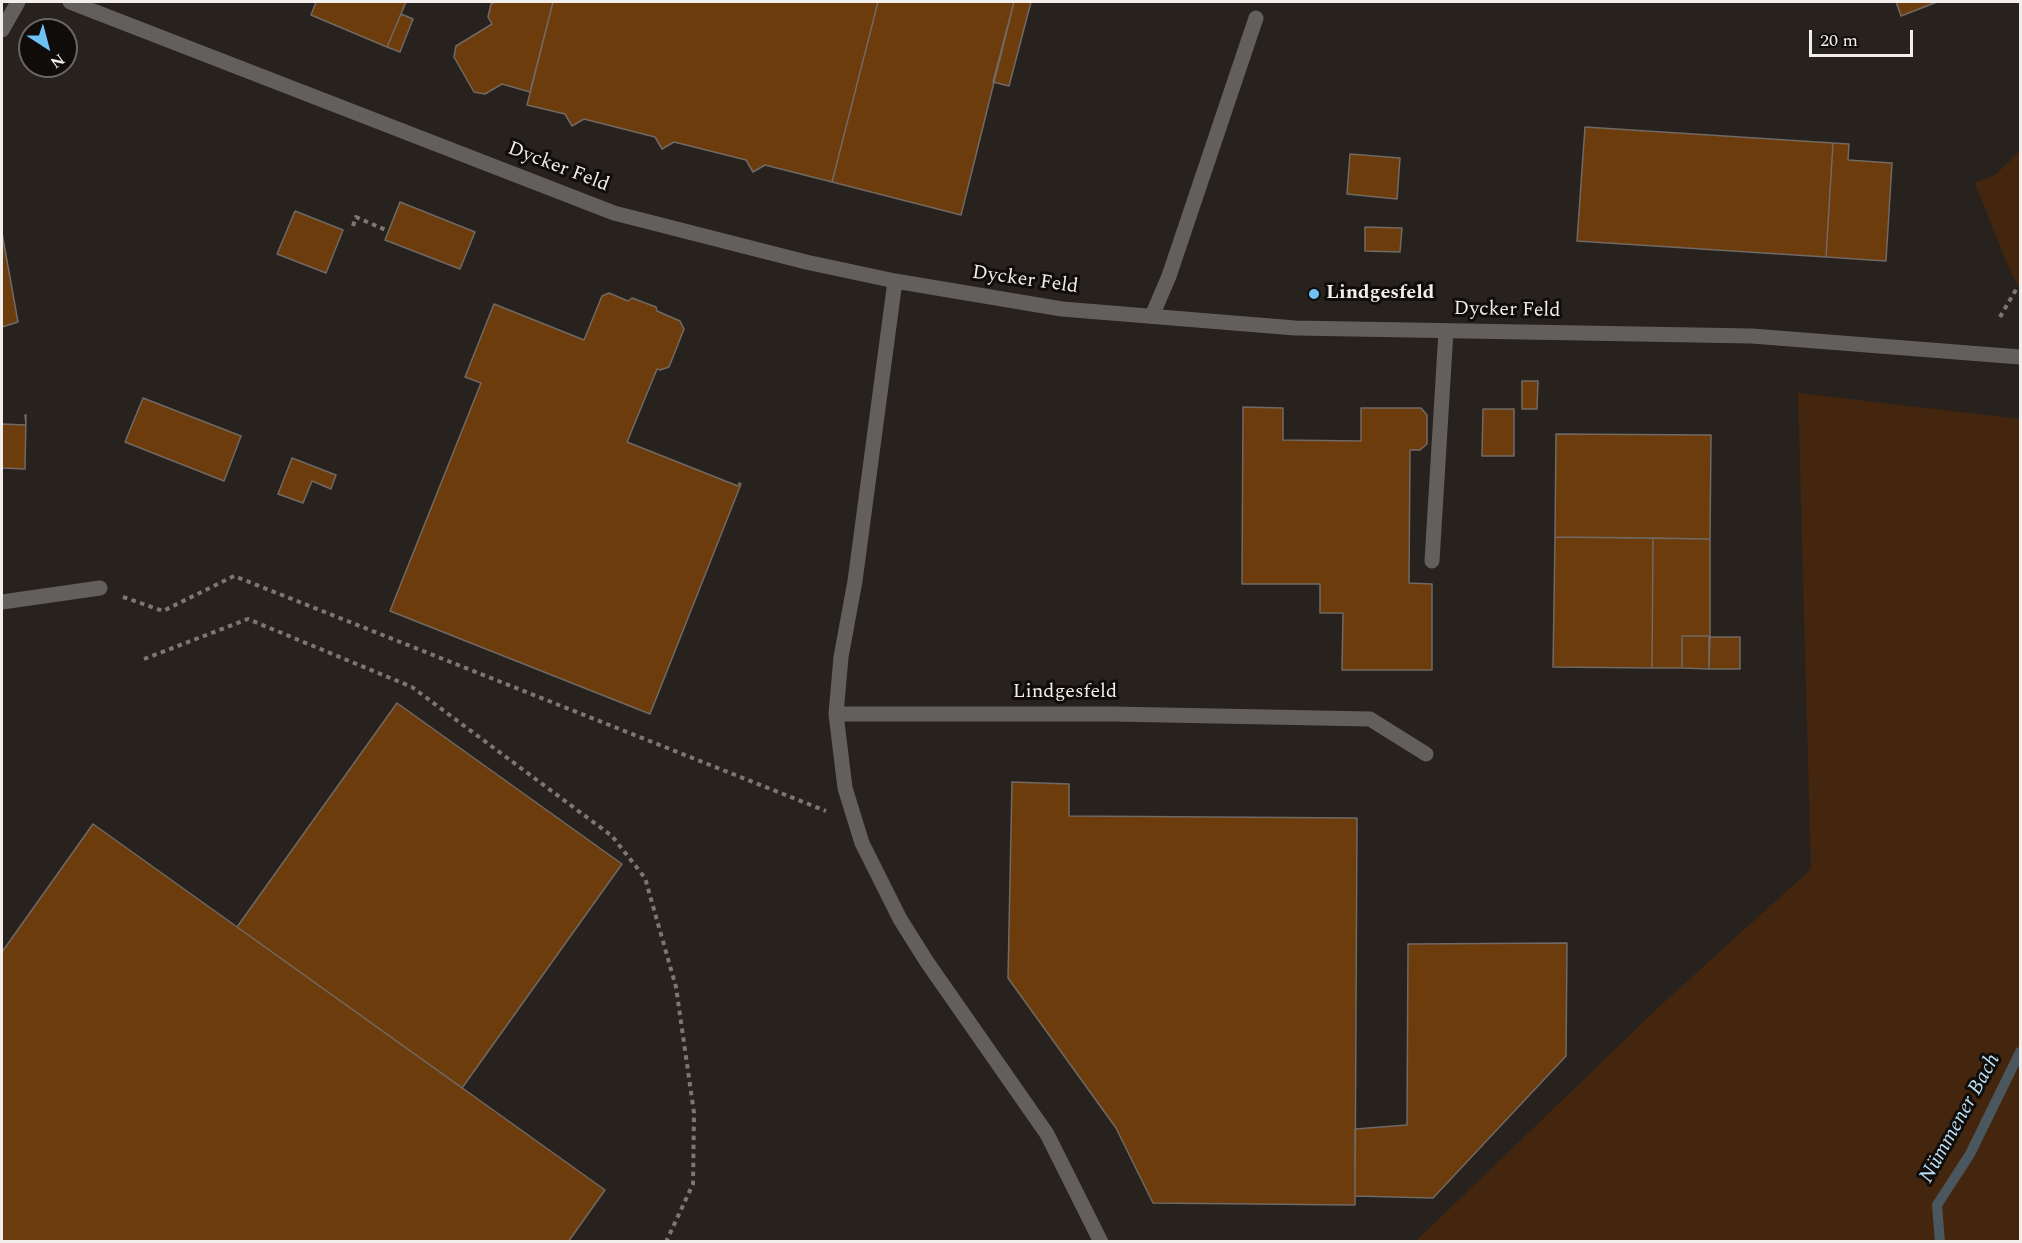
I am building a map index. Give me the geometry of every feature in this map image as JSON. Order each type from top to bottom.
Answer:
[{"type":"street","points":[[2,30],[18,2]]},
{"type":"street","name":"Dycker Feld","points":[[70,2],[614,213],[806,262],[895,280],[1062,309],[1295,328],[1752,336],[2020,357]]},
{"type":"street","points":[[1152,316],[1169,276],[1256,18]]},
{"type":"street","points":[[895,280],[855,581],[841,657],[836,714],[845,788],[854,822],[877,875],[900,919],[927,962],[1047,1134],[1101,1242]]},
{"type":"street","points":[[1432,561],[1446,331]]},
{"type":"street","points":[[2,602],[100,588]]},
{"type":"street","name":"Lindgesfeld","points":[[836,714],[1113,714],[1370,719],[1426,754]]},
{"type":"path","points":[[353,226],[356,217],[388,231]]},
{"type":"path","points":[[2000,317],[2017,288],[2020,288]]},
{"type":"path","points":[[100,588],[164,611],[234,576],[854,822]]},
{"type":"path","points":[[144,659],[248,619],[412,687],[612,836],[645,879],[676,987],[694,1113],[693,1184],[666,1242]]},
{"type":"shaded area","points":[[2020,151],[2020,289],[2008,266],[1975,183],[1996,174]]},
{"type":"shaded area","points":[[1798,393],[2020,419],[2020,1241],[1416,1241],[1661,1005],[1811,869]]},
{"type":"building","points":[[316,2],[406,2],[387,47],[311,15]]},
{"type":"building","points":[[495,2],[553,2],[530,92],[502,84],[485,94],[474,92],[454,57],[456,46],[492,24],[488,17],[491,4]]},
{"type":"building","points":[[553,2],[878,2],[832,182],[765,165],[753,172],[746,160],[674,142],[662,149],[655,137],[584,119],[572,126],[565,114],[527,105]]},
{"type":"building","points":[[878,2],[1014,2],[961,215],[832,182]]},
{"type":"building","points":[[1014,2],[1031,2],[1009,86],[993,82]]},
{"type":"building","points":[[1896,2],[1937,2],[1901,16]]},
{"type":"building","points":[[401,14],[413,19],[400,52],[387,47]]},
{"type":"building","points":[[1585,127],[1833,143],[1826,257],[1577,241]]},
{"type":"building","points":[[1833,143],[1849,144],[1848,160],[1892,163],[1886,261],[1826,257]]},
{"type":"building","points":[[1350,154],[1400,158],[1397,199],[1347,194]]},
{"type":"building","points":[[400,202],[475,232],[460,269],[385,240]]},
{"type":"building","points":[[295,211],[343,230],[326,273],[277,254]]},
{"type":"building","points":[[1365,227],[1402,228],[1400,252],[1365,251]]},
{"type":"building","points":[[2,233],[18,322],[2,327]]},
{"type":"building","points":[[609,293],[628,301],[632,298],[656,307],[657,311],[680,321],[684,329],[669,367],[657,369],[627,442],[738,486],[739,483],[741,484],[650,714],[390,611],[481,383],[465,377],[494,304],[584,340],[602,296]]},
{"type":"building","points":[[1522,381],[1538,381],[1537,409],[1522,409]]},
{"type":"building","points":[[143,398],[241,436],[224,481],[125,442]]},
{"type":"building","points":[[1243,407],[1283,408],[1283,440],[1361,441],[1361,408],[1421,408],[1427,415],[1427,444],[1420,450],[1410,450],[1409,583],[1432,584],[1432,670],[1342,670],[1343,613],[1320,613],[1320,584],[1242,584]]},
{"type":"building","points":[[1483,409],[1514,409],[1514,456],[1482,456]]},
{"type":"building","points":[[2,424],[26,425],[25,469],[2,468]]},
{"type":"building","points":[[1556,434],[1711,435],[1710,539],[1555,537]]},
{"type":"building","points":[[292,458],[336,475],[331,489],[312,481],[303,503],[278,494]]},
{"type":"building","points":[[1555,537],[1653,538],[1652,668],[1553,667]]},
{"type":"building","points":[[1653,538],[1710,539],[1710,636],[1682,636],[1682,668],[1652,668]]},
{"type":"building","points":[[1682,636],[1710,636],[1709,669],[1682,668]]},
{"type":"building","points":[[1709,637],[1740,637],[1740,669],[1709,669]]},
{"type":"building","points":[[397,703],[622,864],[462,1088],[237,927]]},
{"type":"building","points":[[1012,782],[1069,784],[1069,816],[1357,818],[1355,1205],[1153,1203],[1116,1128],[1008,978]]},
{"type":"building","points":[[93,824],[605,1190],[568,1242],[2,1242],[2,952]]},
{"type":"building","points":[[1567,943],[1566,1056],[1433,1198],[1355,1196],[1355,1129],[1407,1125],[1408,944]]},
{"type":"waterway","name":"Nümmener Bach","points":[[1940,1242],[1937,1205],[1970,1154],[2020,1052]]},
{"type":"place","name":"Lindgesfeld","points":[[1314,294]]}]
